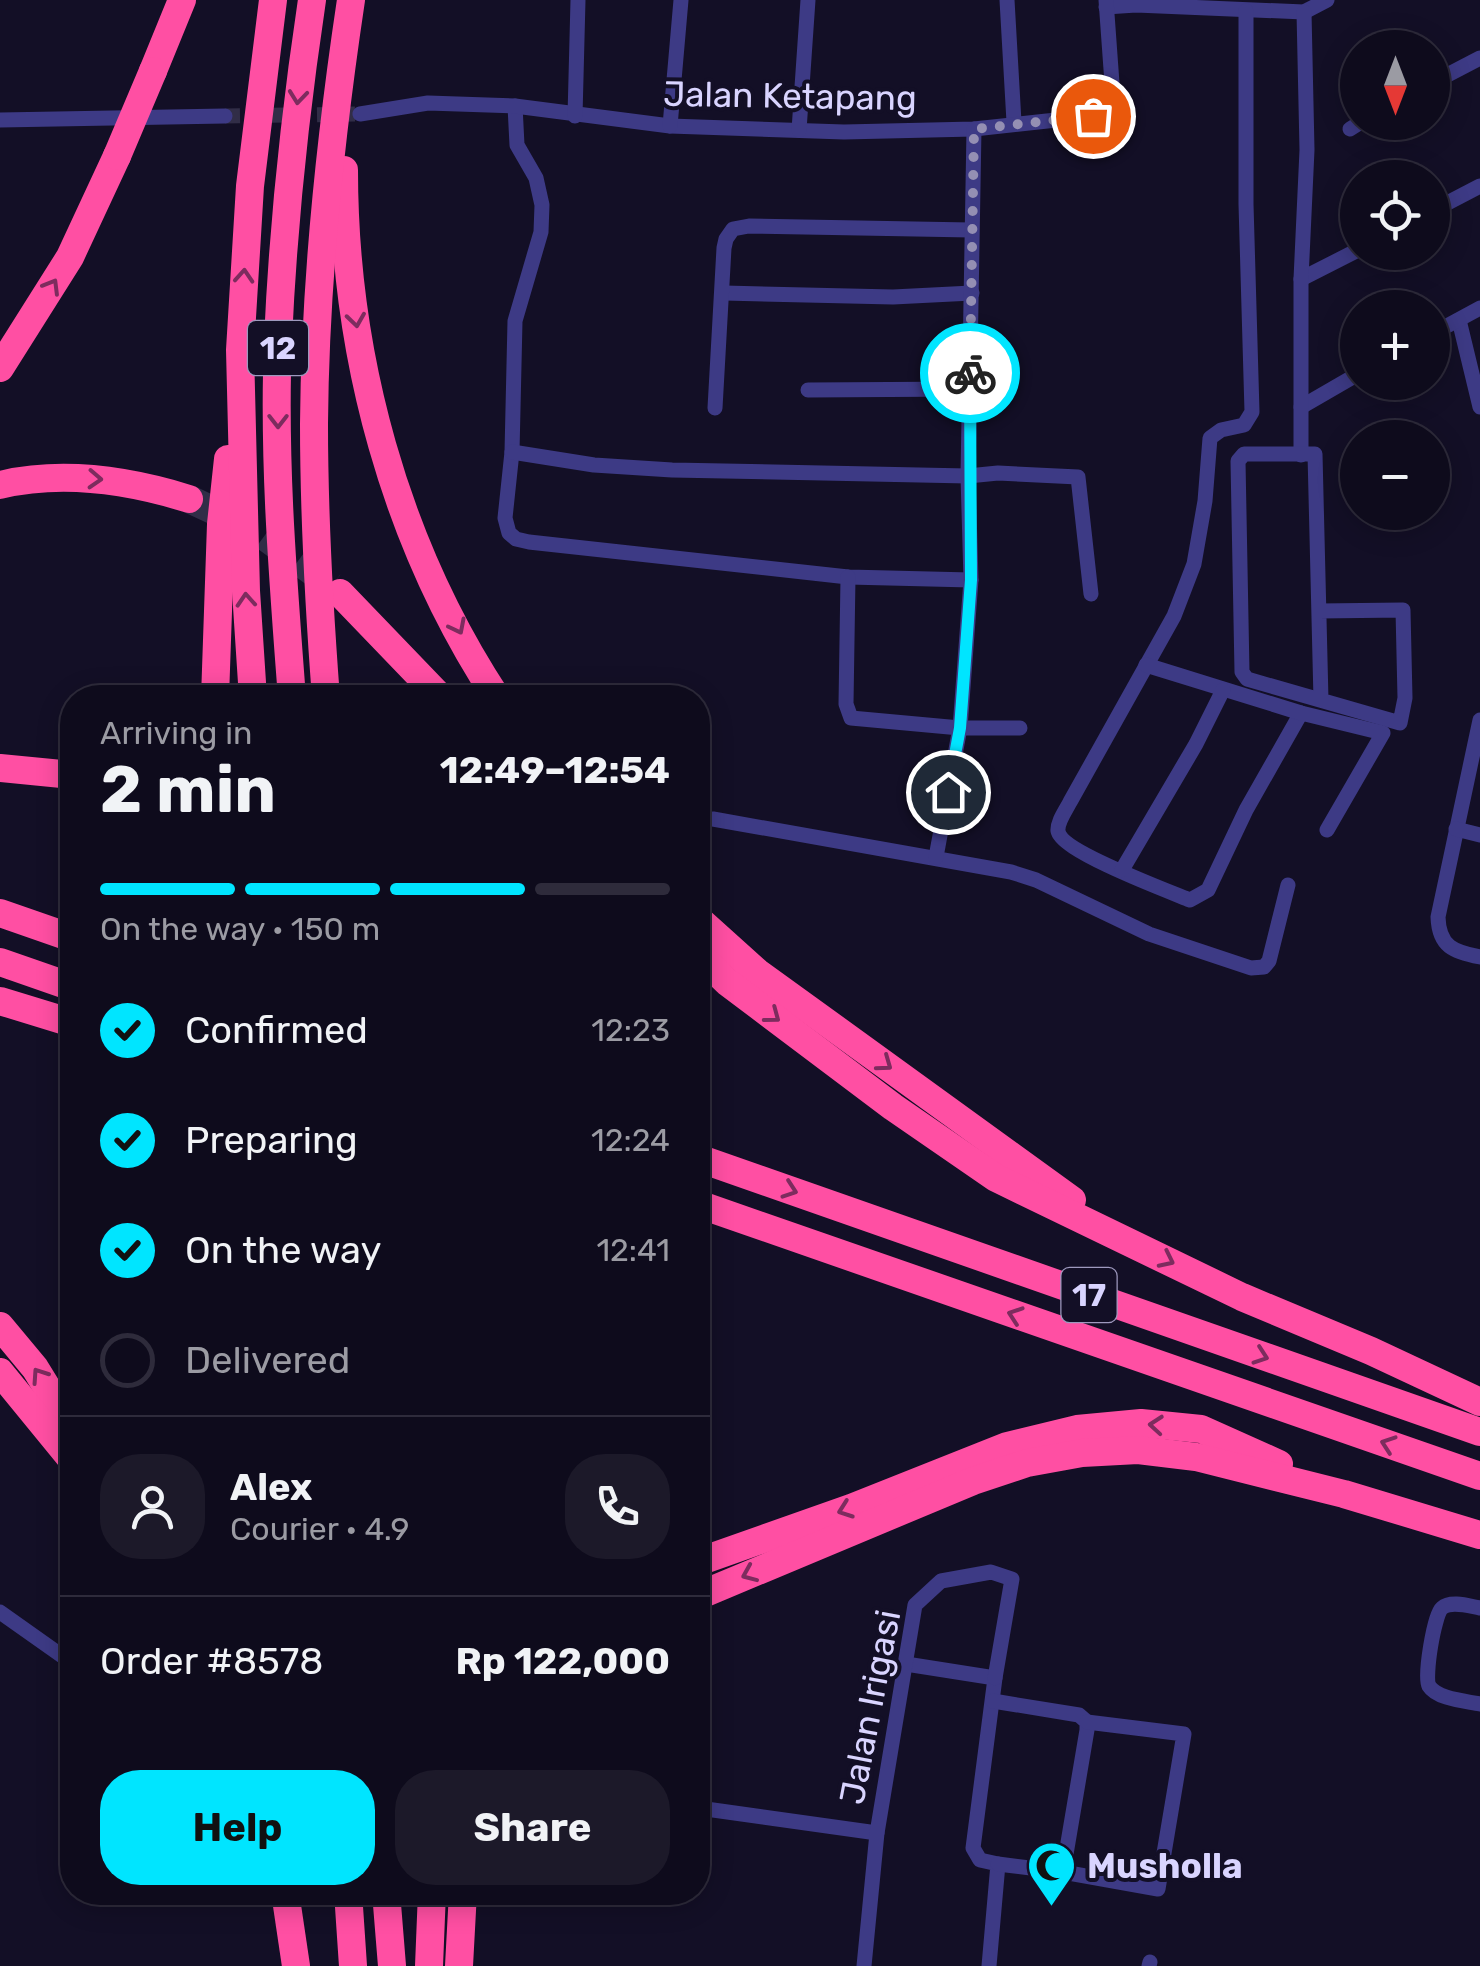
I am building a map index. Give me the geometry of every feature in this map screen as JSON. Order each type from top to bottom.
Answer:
[{"type":"highway","points":[[0,368],[70,256],[182,0]]},
{"type":"highway","name":"12","points":[[253,685],[246,592],[240,350],[250,186],[273,0]]},
{"type":"highway","name":"12","points":[[291,685],[279,520],[278,344],[288,189],[312,0]]},
{"type":"highway","points":[[325,685],[318,591],[314,422],[324,213],[351,0]]},
{"type":"highway","points":[[344,49],[344,235],[360,354],[386,463],[426,564],[490,685]]},
{"type":"highway","points":[[215,685],[221,524],[240,350]]},
{"type":"highway","points":[[0,485],[54,478],[104,479],[149,486],[189,499]]},
{"type":"highway","points":[[340,593],[428,685]]},
{"type":"highway","points":[[0,768],[60,775]]},
{"type":"highway","points":[[0,913],[60,934]]},
{"type":"highway","points":[[710,929],[757,972],[1128,1241]]},
{"type":"highway","points":[[0,962],[60,983]]},
{"type":"highway","points":[[710,966],[878,1096],[996,1178],[1242,1297],[1480,1402]]},
{"type":"highway","points":[[0,1001],[60,1019]]},
{"type":"highway","name":"17","points":[[710,1162],[1480,1432]]},
{"type":"highway","name":"17","points":[[710,1210],[1480,1476]]},
{"type":"highway","points":[[0,1326],[35,1368],[60,1409]]},
{"type":"highway","points":[[0,1372],[60,1445]]},
{"type":"highway","points":[[710,1558],[851,1508],[1007,1446],[1078,1428],[1141,1423],[1201,1429],[1344,1494]]},
{"type":"highway","points":[[710,1591],[973,1481],[1026,1463],[1082,1452],[1138,1450],[1196,1457],[1344,1494],[1480,1535]]},
{"type":"highway","points":[[287,1905],[296,1966]]},
{"type":"highway","points":[[349,1905],[353,1966]]},
{"type":"highway","points":[[387,1905],[392,1966]]},
{"type":"highway","points":[[429,1966],[431,1905]]},
{"type":"highway","points":[[459,1966],[462,1905]]},
{"type":"street","points":[[575,116],[578,0]]},
{"type":"street","points":[[670,126],[682,0]]},
{"type":"street","points":[[800,130],[808,0]]},
{"type":"street","points":[[1008,0],[1014,122]]},
{"type":"street","points":[[1106,3],[1229,5],[1246,11],[1304,12],[1327,0]]},
{"type":"street","name":"Jalan Ketapang","points":[[360,114],[428,103],[515,106],[670,126],[800,130],[974,129],[1093,116],[1107,110],[1113,89],[1106,3]]},
{"type":"street","points":[[1246,11],[1252,412],[1244,425],[1220,430],[1210,438],[1194,564],[1174,616],[1058,827],[1058,835],[1068,845],[1190,900],[1208,890],[1246,810],[1301,713]]},
{"type":"street","points":[[1300,454],[1301,279],[1307,150],[1304,12]]},
{"type":"street","points":[[1450,74],[1480,58]]},
{"type":"street","points":[[515,106],[518,145],[539,187],[542,217],[514,321],[512,452],[505,518],[509,533],[516,539],[848,577],[971,580]]},
{"type":"street","points":[[0,120],[224,116]]},
{"type":"street","points":[[936,857],[960,728],[971,580],[968,476],[974,129]]},
{"type":"street","points":[[1450,202],[1480,186]]},
{"type":"street","points":[[714,408],[724,248],[734,229],[749,226],[971,230]]},
{"type":"street","points":[[1301,279],[1340,259]]},
{"type":"street","points":[[724,293],[892,297],[972,292]]},
{"type":"street","points":[[1450,324],[1480,308]]},
{"type":"street","points":[[1458,320],[1480,407]]},
{"type":"street","points":[[1302,407],[1340,385]]},
{"type":"street","points":[[808,390],[970,390]]},
{"type":"street","points":[[512,452],[594,465],[672,470],[1078,477],[1091,594]]},
{"type":"street","points":[[1319,611],[1403,610],[1405,698],[1400,722],[1248,680],[1242,672],[1238,461],[1244,454],[1315,454],[1321,700]]},
{"type":"street","points":[[848,577],[846,704],[851,718],[960,728],[1020,728]]},
{"type":"street","points":[[1146,665],[1301,713],[1382,733],[1327,830]]},
{"type":"street","points":[[1122,870],[1223,690]]},
{"type":"street","points":[[1480,720],[1438,918],[1438,930],[1449,949],[1480,957]]},
{"type":"street","points":[[713,819],[936,857],[1036,880],[1149,934],[1251,968],[1264,967],[1269,961],[1288,885]]},
{"type":"street","points":[[1456,829],[1480,835]]},
{"type":"street","name":"Jalan Irigasi","points":[[864,1966],[877,1833],[915,1605],[941,1581],[991,1572],[1012,1580],[995,1678]]},
{"type":"street","points":[[1480,1608],[1451,1604],[1442,1608],[1436,1618],[1427,1676],[1429,1686],[1436,1692],[1480,1704]]},
{"type":"street","points":[[0,1612],[60,1654]]},
{"type":"street","points":[[906,1664],[995,1678],[974,1848],[980,1860],[1158,1889],[1184,1734],[1087,1722],[1079,1716],[993,1700]]},
{"type":"street","points":[[1062,1872],[1087,1722]]},
{"type":"street","points":[[710,1811],[877,1833]]},
{"type":"street","points":[[989,1966],[998,1864]]},
{"type":"tunnel","points":[[225,116],[360,114]]},
{"type":"tunnel","points":[[189,499],[257,531],[332,586]]},
{"type":"way so far","points":[[970,373],[974,129],[1093,116]]},
{"type":"place","name":"Musholla","points":[[1052,1908]]},
{"type":"route","points":[[948,792],[960,728],[971,580],[970,373]]}]
